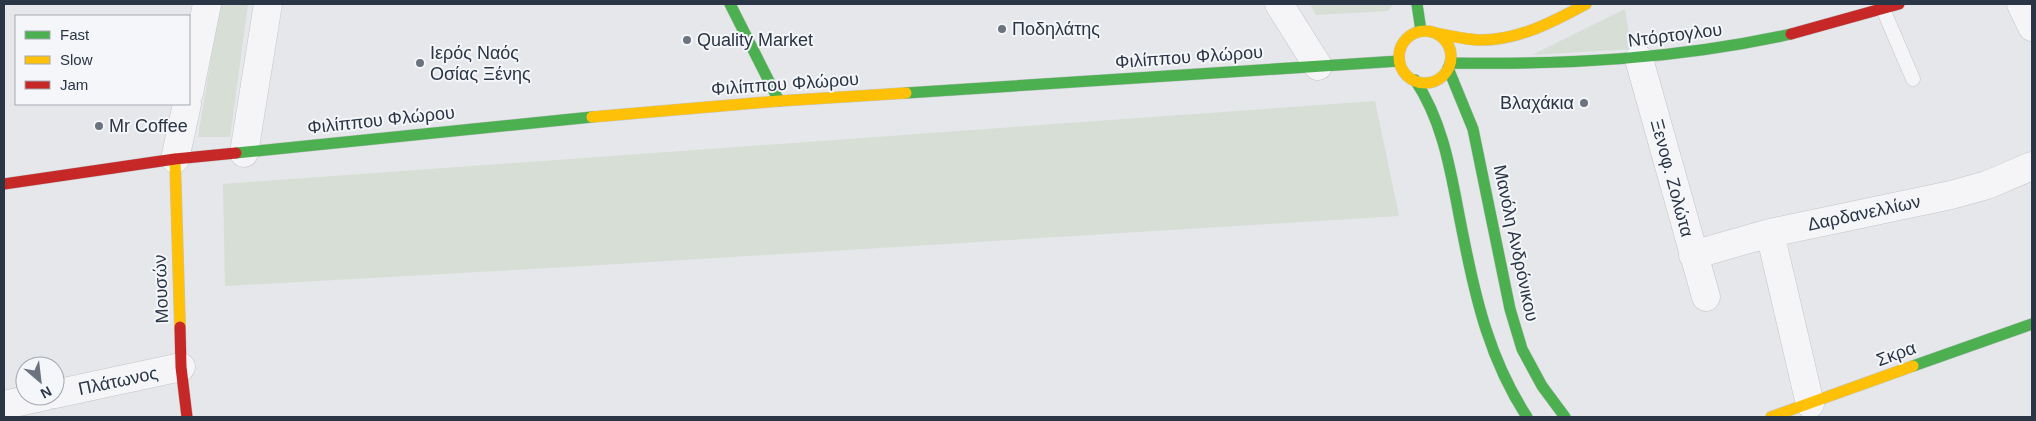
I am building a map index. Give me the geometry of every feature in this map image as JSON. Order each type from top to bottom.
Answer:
[{"type":"main road","points":[[730,4],[779,102]]},
{"type":"main road","points":[[1416,4],[1421,31]]},
{"type":"main road","points":[[1436,33],[1448,45],[1451,53],[1449,66],[1444,74],[1432,82],[1426,83],[1415,80],[1404,72],[1399,61],[1400,50],[1404,41],[1412,34],[1421,31],[1436,33],[1479,40],[1506,37],[1533,29],[1586,4]]},
{"type":"main road","name":"Ντόρτογλου","points":[[1449,66],[1639,59],[1707,50],[1761,40],[1899,4]]},
{"type":"main road","name":"Φιλίππου Φλώρου","points":[[4,184],[175,160],[519,123],[779,102],[1399,61]]},
{"type":"main road","name":"Μανόλη Ανδρόνικου","points":[[1449,66],[1463,101],[1479,152],[1500,263],[1522,349],[1542,386],[1565,417]]},
{"type":"main road","points":[[1415,80],[1428,101],[1448,162],[1474,292],[1487,334],[1505,379],[1527,417]]},
{"type":"main road","name":"Μουσών","points":[[175,160],[181,367],[187,417]]},
{"type":"main road","name":"Σκρα","points":[[1772,417],[2030,331]]},
{"type":"street","points":[[190,88],[207,4]]},
{"type":"street","points":[[244,153],[268,4]]},
{"type":"street","points":[[1279,4],[1318,66]]},
{"type":"street","points":[[2022,4],[2032,27]]},
{"type":"street","name":"Ξενοφ. Ζολώτα","points":[[1639,59],[1706,297]]},
{"type":"street","points":[[175,160],[186,105]]},
{"type":"street","name":"Δαρδανελλίων","points":[[1693,255],[1770,233],[1951,195],[1987,185],[2032,166]]},
{"type":"street","points":[[1770,233],[1810,404]]},
{"type":"street","name":"Πλάτωνος","points":[[65,392],[181,367]]},
{"type":"lane","points":[[1882,9],[1913,78]]},
{"type":"shaded area","points":[[220,4],[248,4],[230,137],[198,137]]},
{"type":"shaded area","points":[[1310,4],[1393,4],[1388,11],[1316,15]]},
{"type":"shaded area","points":[[1625,9],[1631,49],[1532,55]]},
{"type":"shaded area","points":[[1375,101],[1399,216],[225,286],[223,184]]},
{"type":"traffic: fast","points":[[730,4],[779,101]]},
{"type":"traffic: fast","points":[[1417,4],[1421,31]]},
{"type":"traffic: fast","points":[[1450,63],[1536,63],[1621,59],[1749,43],[1791,34]]},
{"type":"traffic: fast","points":[[906,93],[1399,61]]},
{"type":"traffic: fast","points":[[1448,68],[1473,129],[1510,309],[1522,349],[1542,386],[1565,417]]},
{"type":"traffic: fast","points":[[1415,80],[1426,98],[1441,135],[1473,283],[1486,329],[1503,374],[1527,417]]},
{"type":"traffic: fast","points":[[236,153],[592,117]]},
{"type":"traffic: fast","points":[[1913,366],[2032,324]]},
{"type":"traffic: slow","points":[[1436,33],[1478,40],[1507,37],[1548,24],[1586,4]]},
{"type":"traffic: slow","points":[[1425,31],[1439,35],[1447,43],[1451,57],[1447,71],[1439,79],[1425,83],[1411,79],[1403,71],[1399,57],[1403,43],[1411,35],[1425,31]]},
{"type":"traffic: slow","points":[[592,117],[779,101],[906,93]]},
{"type":"traffic: slow","points":[[175,159],[180,327]]},
{"type":"traffic: slow","points":[[1771,417],[1913,366]]},
{"type":"traffic: jam","points":[[1791,34],[1899,4]]},
{"type":"traffic: jam","points":[[4,184],[175,159],[236,153]]},
{"type":"traffic: jam","points":[[180,327],[181,367],[187,417]]},
{"type":"place","name":"Ποδηλάτης","points":[[1002,29]]},
{"type":"place","name":"Quality Market","points":[[687,40]]},
{"type":"place","name":"Ιερός Ναός Οσίας Ξένης","points":[[420,63]]},
{"type":"place","name":"Βλαχάκια","points":[[1584,103]]},
{"type":"place","name":"Mr Coffee","points":[[99,126]]}]
